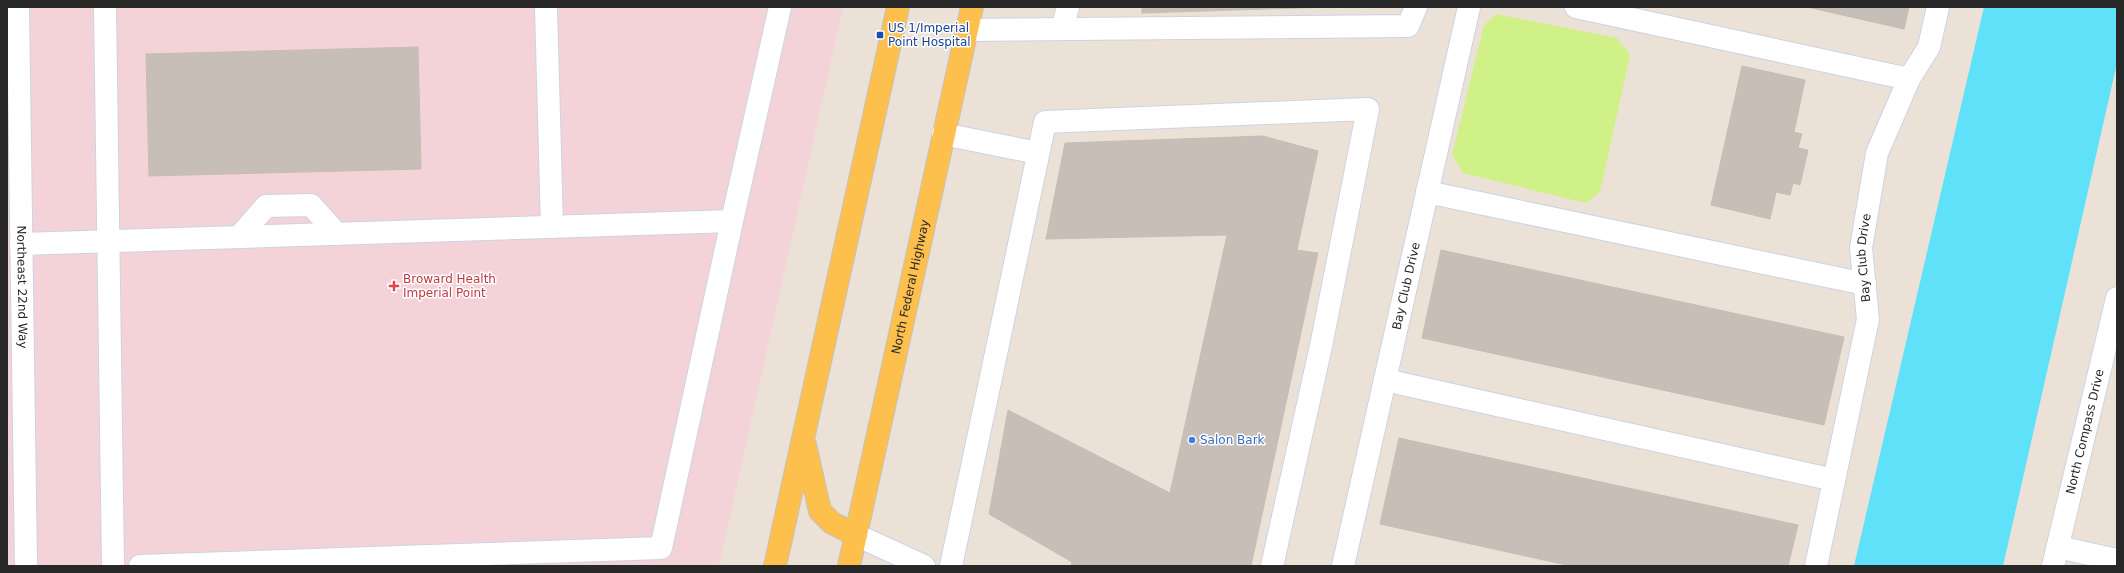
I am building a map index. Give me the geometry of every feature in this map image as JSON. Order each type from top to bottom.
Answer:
[{"type":"main road","points":[[775,566],[898,7]]},
{"type":"main road","name":"North Federal Highway","points":[[849,566],[972,7]]},
{"type":"main road","points":[[804,438],[820,511],[832,523],[856,535]]},
{"type":"street","name":"Northeast 22nd Way","points":[[18,7],[13,169],[21,244],[16,522],[26,566]]},
{"type":"street","points":[[106,7],[113,566]]},
{"type":"street","points":[[546,7],[552,227]]},
{"type":"street","points":[[140,566],[661,548],[780,7]]},
{"type":"street","points":[[1062,29],[1068,7]]},
{"type":"street","name":"Bay Club Drive","points":[[1343,566],[1469,7]]},
{"type":"street","points":[[1576,7],[1909,79]]},
{"type":"street","name":"Bay Club Drive","points":[[1816,566],[1868,319],[1861,248],[1877,153],[1909,79],[1929,47],[1938,7]]},
{"type":"street","points":[[967,30],[1062,29],[1412,16]]},
{"type":"street","points":[[951,566],[1045,122],[1368,109],[1322,346],[1272,566]]},
{"type":"street","points":[[943,134],[1038,153]]},
{"type":"street","points":[[1427,192],[1865,284]]},
{"type":"street","points":[[239,237],[266,206],[311,205],[337,234]]},
{"type":"street","points":[[21,244],[732,221]]},
{"type":"street","name":"North Compass Drive","points":[[2056,556],[2117,298]]},
{"type":"street","points":[[1385,380],[1834,480]]},
{"type":"street","points":[[856,535],[924,566]]},
{"type":"street","points":[[2056,556],[2117,560]]},
{"type":"shaded area","name":"Broward Health Imperial Point","points":[[7,7],[843,7],[719,566],[7,566]]},
{"type":"green space","points":[[1496,14],[1617,38],[1630,55],[1600,192],[1586,203],[1463,173],[1452,155],[1484,25]]},
{"type":"water","points":[[1984,7],[2117,7],[2117,63],[2003,566],[1854,566]]},
{"type":"building","points":[[1142,7],[1331,7],[1142,13]]},
{"type":"building","points":[[1807,7],[1909,7],[1904,29]]},
{"type":"building","points":[[418,47],[421,169],[149,176],[146,54]]},
{"type":"building","points":[[1742,66],[1805,80],[1794,132],[1802,134],[1798,148],[1808,150],[1800,185],[1793,183],[1790,195],[1776,192],[1770,219],[1711,205]]},
{"type":"building","points":[[1263,136],[1318,151],[1297,250],[1318,253],[1251,566],[1071,566],[1072,562],[989,514],[1008,410],[1170,493],[1227,235],[1046,239],[1065,143]]},
{"type":"building","points":[[1441,250],[1844,337],[1824,425],[1422,338]]},
{"type":"building","points":[[1399,438],[1798,525],[1788,566],[1571,566],[1380,524]]},
{"type":"place","name":"US 1/Imperial Point Hospital","points":[[880,35]]},
{"type":"place","name":"Broward Health Imperial Point","points":[[394,286]]},
{"type":"place","name":"Salon Bark","points":[[1192,440]]}]
